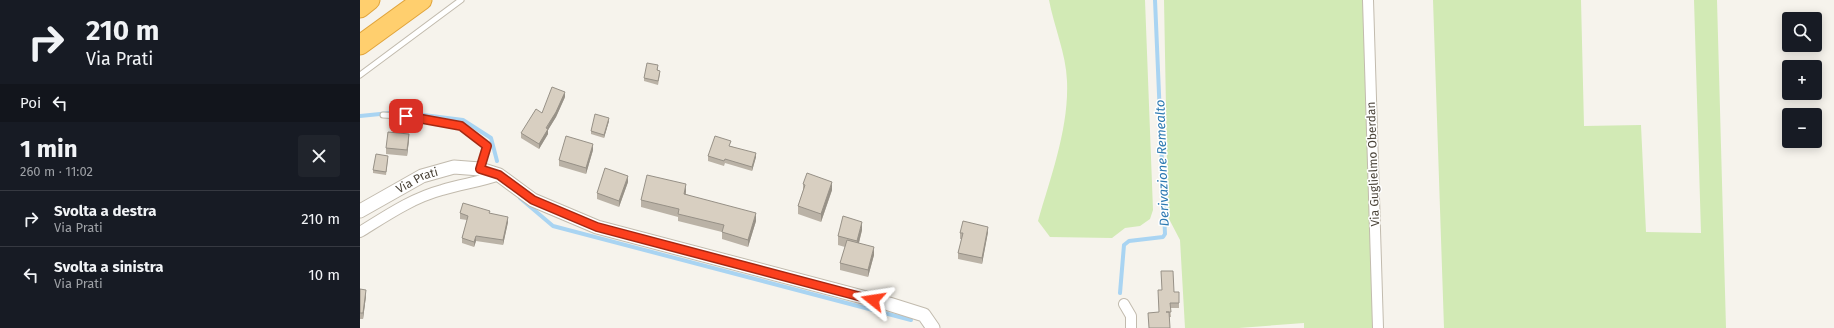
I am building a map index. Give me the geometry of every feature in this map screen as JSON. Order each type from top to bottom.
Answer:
[{"type":"highway","points":[[360,8],[370,0]]},
{"type":"highway","points":[[360,46],[422,0]]},
{"type":"street","name":"Via Guglielmo Oberdan","points":[[1368,0],[1378,328]]},
{"type":"street","name":"Via Prati","points":[[360,211],[422,176],[454,167],[480,169],[499,175],[533,200],[597,227],[889,304],[924,315],[933,328]]},
{"type":"street","points":[[360,232],[399,208],[441,190],[484,181],[499,175]]},
{"type":"street","points":[[1124,304],[1131,316],[1131,328]]},
{"type":"lane","points":[[360,75],[462,0]]},
{"type":"lane","points":[[384,115],[418,117],[461,126],[487,146],[480,169]]},
{"type":"green space","points":[[1049,0],[1145,0],[1153,210],[1150,219],[1140,226],[1125,228],[1112,238],[1050,237],[1038,221],[1058,152],[1067,99],[1067,81],[1064,60]]},
{"type":"green space","points":[[1164,0],[1363,0],[1374,328],[1304,328],[1304,323],[1239,328],[1185,328],[1180,240],[1168,217]]},
{"type":"green space","points":[[1433,0],[1581,0],[1584,126],[1641,125],[1646,232],[1701,233],[1694,0],[1717,0],[1726,328],[1444,328]]},
{"type":"building","points":[[647,63],[658,65],[657,70],[660,71],[658,81],[644,78]]},
{"type":"building","points":[[552,87],[565,92],[556,112],[546,128],[548,129],[539,144],[521,133],[536,109],[542,113]]},
{"type":"building","points":[[595,114],[609,118],[604,135],[591,131]]},
{"type":"building","points":[[388,132],[409,134],[407,150],[386,148]]},
{"type":"building","points":[[566,136],[593,144],[586,168],[559,160]]},
{"type":"building","points":[[715,136],[731,141],[729,146],[756,153],[752,167],[725,159],[724,161],[708,156]]},
{"type":"building","points":[[376,154],[388,156],[386,172],[373,170]]},
{"type":"building","points":[[605,168],[628,176],[619,201],[597,193]]},
{"type":"building","points":[[807,173],[832,182],[821,214],[798,206],[805,185],[803,184]]},
{"type":"building","points":[[647,175],[686,184],[684,194],[756,213],[748,240],[722,232],[724,225],[678,214],[679,209],[641,200]]},
{"type":"building","points":[[463,203],[490,211],[489,213],[508,217],[503,240],[476,236],[474,242],[462,238],[468,216],[460,213]]},
{"type":"building","points":[[843,216],[862,222],[857,241],[838,236]]},
{"type":"building","points":[[963,221],[988,227],[982,258],[958,253],[963,233],[960,233]]},
{"type":"building","points":[[847,240],[874,247],[868,270],[840,263]]},
{"type":"building","points":[[1161,271],[1173,271],[1174,292],[1179,292],[1179,303],[1170,303],[1170,328],[1149,328],[1148,313],[1159,312],[1158,290],[1162,290]]},
{"type":"building","points":[[360,289],[366,290],[363,313],[360,313]]},
{"type":"waterway","name":"Derivazione Remealto","points":[[1120,293],[1124,245],[1129,241],[1163,237],[1165,234],[1155,0]]},
{"type":"waterway","name":"Derivazione Remealto","points":[[360,116],[400,112],[463,120],[491,138],[497,161]]},
{"type":"waterway","name":"Derivazione Remealto","points":[[520,198],[553,226],[911,320]]},
{"type":"route","points":[[406,116],[461,126],[487,146],[480,169],[499,175],[533,200],[597,227],[873,300]]}]
